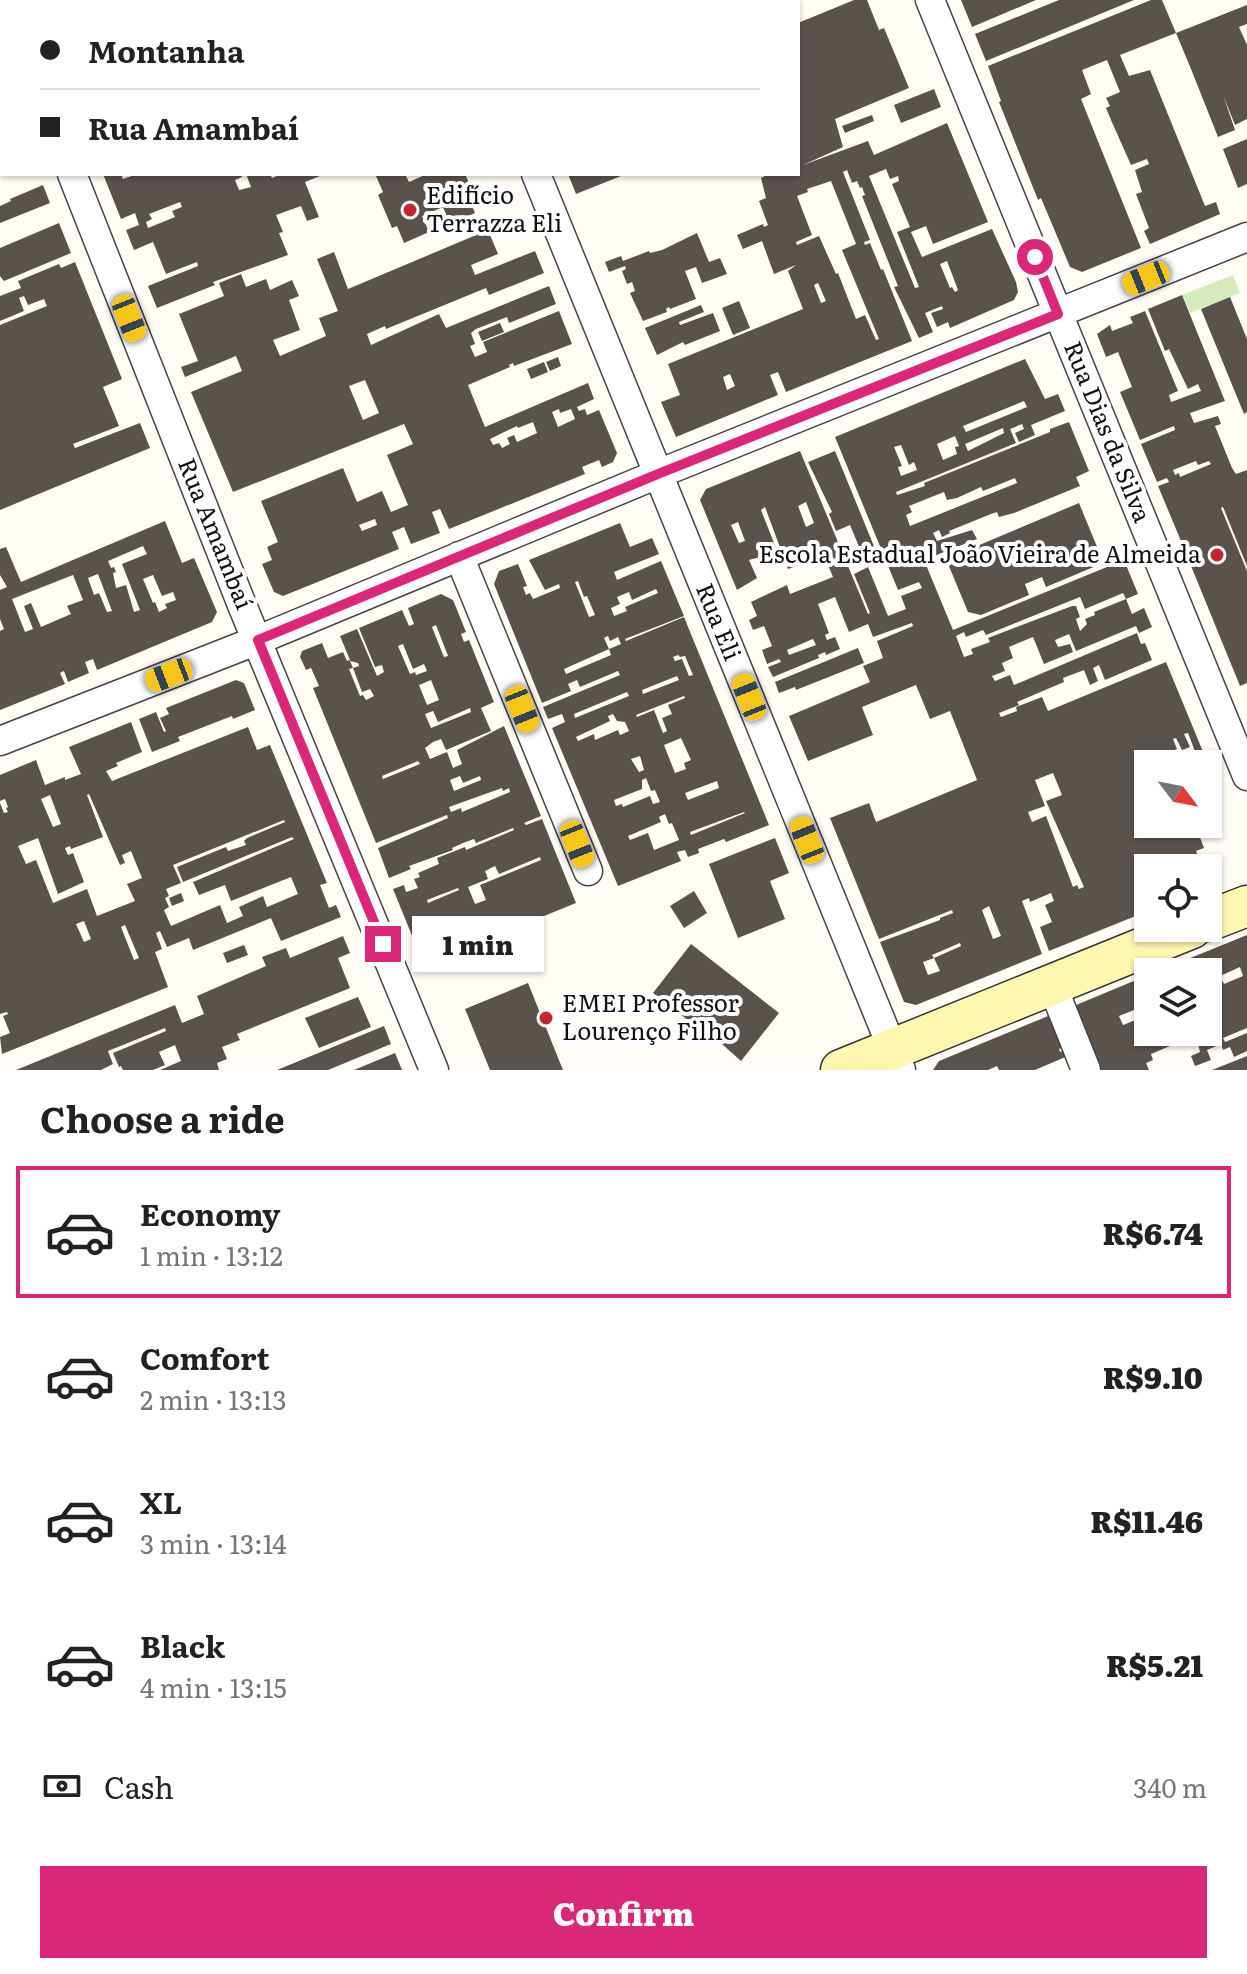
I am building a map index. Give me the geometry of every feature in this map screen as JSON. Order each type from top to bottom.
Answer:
[{"type":"main road","points":[[1222,916],[1247,906]]},
{"type":"main road","points":[[841,1070],[896,1060],[1052,985],[1158,942]]},
{"type":"street","name":"Rua Dias da Silva","points":[[930,0],[1247,776]]},
{"type":"street","name":"Rua Amambaí","points":[[73,176],[434,1070]]},
{"type":"street","name":"Rua Eli","points":[[537,176],[896,1060]]},
{"type":"street","points":[[0,741],[258,640],[658,474],[1247,237]]},
{"type":"street","points":[[459,556],[588,871]]},
{"type":"street","points":[[1052,985],[1086,1070]]},
{"type":"green space","points":[[1233,275],[1240,293],[1190,313],[1182,295]]},
{"type":"building","points":[[854,0],[867,0],[879,30],[884,28],[909,88],[835,119],[843,147],[803,165],[868,141],[874,155],[947,123],[988,222],[933,244],[926,226],[911,232],[922,257],[992,229],[1018,292],[1014,300],[950,328],[948,322],[937,327],[931,313],[943,309],[942,306],[925,313],[933,332],[919,338],[894,287],[898,286],[862,196],[865,195],[862,187],[857,181],[852,183],[847,170],[843,172],[870,240],[864,242],[865,245],[870,243],[883,269],[912,341],[786,392],[778,372],[770,375],[778,395],[676,437],[661,402],[680,395],[668,364],[803,309],[788,271],[796,265],[774,274],[762,241],[743,249],[737,235],[763,224],[764,227],[768,225],[759,201],[766,198],[761,178],[800,176],[800,22]],"holes":[[[886,169],[890,179],[898,176],[899,181],[892,184],[910,227],[897,232],[919,287],[915,288],[869,176]],[[831,181],[856,244],[842,250],[879,339],[876,340],[865,315],[856,319],[819,236],[797,245],[796,242],[812,235],[797,196]],[[947,261],[958,290],[955,292],[950,288],[940,264]],[[818,283],[826,301],[821,303],[814,285]],[[730,374],[735,386],[727,390],[723,377]]]},
{"type":"building","points":[[961,0],[1036,0],[972,27]]},
{"type":"building","points":[[1059,0],[1134,0],[986,61],[975,34]]},
{"type":"building","points":[[1151,0],[1162,0],[1176,33],[1120,55],[1129,76],[1150,70],[1205,206],[1216,202],[1220,214],[1150,244],[1144,231],[1149,228],[1136,194],[1142,192],[1135,170],[1149,164],[1147,159],[1131,165],[1106,108],[1110,106],[1106,98],[1120,92],[1107,60],[1082,70],[1091,94],[1081,99],[1141,248],[1082,272],[1070,267],[1041,198],[1038,200],[988,66]]},
{"type":"building","points":[[1247,5],[1247,24],[1239,27],[1247,45],[1247,119],[1235,125],[1223,95],[1235,130],[1218,137],[1176,33]]},
{"type":"building","points":[[934,89],[941,107],[901,123],[894,105]]},
{"type":"building","points":[[872,115],[874,121],[845,133],[842,126]]},
{"type":"building","points":[[1247,139],[1247,184],[1238,188],[1223,149]]},
{"type":"building","points":[[104,176],[122,176],[123,179],[131,176],[242,176],[235,180],[239,190],[251,187],[247,176],[320,176],[305,182],[319,217],[307,221],[301,206],[276,215],[288,255],[213,282],[215,285],[157,308],[148,286],[198,266],[197,262],[166,274],[153,242],[134,250],[126,230],[139,225],[135,213],[121,219]],"holes":[[[180,202],[182,207],[172,211],[175,217],[148,228],[146,222],[152,219],[149,214]]]},
{"type":"building","name":"Edifício Terrazza Eli","points":[[376,176],[406,176],[409,182],[422,176],[466,176],[474,194],[468,197],[475,213],[450,224],[443,207],[422,216],[429,232],[404,243],[397,226],[392,228],[378,195],[383,192]]},
{"type":"building","points":[[569,176],[621,176],[576,194]]},
{"type":"building","points":[[43,185],[50,203],[0,223],[0,206]]},
{"type":"building","points":[[520,216],[525,228],[512,233],[507,222]]},
{"type":"building","points":[[59,223],[71,253],[4,281],[0,276],[0,248]]},
{"type":"building","points":[[488,230],[498,254],[471,265],[475,275],[535,251],[544,273],[489,295],[486,288],[386,329],[385,326],[367,334],[371,345],[439,314],[446,328],[549,286],[556,304],[509,323],[507,317],[476,329],[471,333],[475,344],[470,346],[475,357],[487,352],[483,342],[559,311],[572,344],[514,366],[513,363],[468,385],[485,427],[588,383],[594,399],[577,407],[579,411],[585,409],[587,415],[599,410],[617,453],[613,462],[602,467],[599,460],[582,467],[585,474],[449,529],[440,509],[432,512],[440,533],[411,544],[404,527],[392,532],[399,549],[283,596],[274,592],[262,564],[272,560],[267,547],[278,542],[261,501],[343,468],[357,502],[382,491],[391,512],[408,505],[387,455],[413,444],[404,424],[233,492],[191,392],[242,371],[236,356],[185,377],[181,367],[198,361],[179,314],[224,296],[219,283],[241,274],[246,287],[266,279],[270,290],[292,280],[299,296],[289,300],[300,330],[273,340],[280,356],[326,336],[319,318],[338,311],[317,259],[334,252],[348,289]],"holes":[[[365,380],[379,413],[363,420],[349,386]],[[571,409],[575,419],[558,427],[552,412]],[[533,422],[537,433],[517,442],[514,435],[507,438],[510,444],[502,448],[499,443],[493,445],[490,439]],[[375,519],[377,525],[362,531],[359,525]]]},
{"type":"building","points":[[697,233],[709,262],[720,258],[727,274],[702,283],[696,267],[685,271],[696,299],[669,307],[667,312],[643,321],[630,293],[635,291],[632,282],[627,284],[622,271],[626,269],[625,266],[609,272],[605,262],[621,256],[623,261],[649,251],[662,250]]},
{"type":"building","points":[[75,262],[122,379],[103,387],[119,426],[73,444],[75,448],[140,423],[150,448],[0,510],[0,325],[47,306],[44,299],[28,305],[24,296],[19,298],[24,311],[0,321],[0,296],[21,288],[18,281],[59,264],[61,268]]},
{"type":"building","points":[[1182,295],[1225,401],[1190,413],[1194,423],[1218,416],[1221,424],[1215,426],[1232,468],[1236,474],[1247,470],[1247,566],[1221,508],[1247,571],[1247,683],[1240,686],[1189,561],[1201,556],[1197,548],[1186,553],[1158,486],[1169,482],[1167,478],[1157,482],[1141,444],[1175,430],[1174,426],[1140,440],[1120,392],[1132,387],[1118,352],[1106,357],[1097,334],[1110,325],[1112,331],[1133,323],[1130,317],[1145,311],[1178,391],[1169,395],[1171,402],[1201,391],[1198,384],[1188,389],[1169,349],[1165,351],[1148,309]],"holes":[[[1196,461],[1198,465],[1209,461],[1211,464],[1180,477],[1173,470]]]},
{"type":"building","points":[[1230,297],[1247,339],[1247,412],[1244,414],[1201,309]]},
{"type":"building","points":[[739,301],[750,328],[733,335],[722,308]]},
{"type":"building","points":[[701,305],[704,312],[679,322],[680,325],[713,313],[720,331],[685,345],[683,342],[657,355],[645,328]]},
{"type":"building","points":[[500,323],[504,332],[482,341],[478,332]]},
{"type":"building","points":[[558,357],[561,366],[550,371],[546,362]]},
{"type":"building","points":[[1025,359],[1045,399],[1058,394],[1065,411],[1031,425],[1035,435],[1019,442],[1015,433],[1024,429],[1022,424],[1010,429],[1016,443],[896,492],[897,495],[925,486],[924,483],[1069,422],[1089,471],[1076,477],[1080,486],[1014,513],[999,517],[997,512],[991,514],[949,531],[942,537],[939,530],[933,533],[937,541],[972,530],[977,539],[924,560],[953,630],[1124,560],[1138,594],[1126,599],[1132,614],[1144,608],[1152,627],[1139,633],[1136,626],[1076,651],[1069,634],[1055,640],[1058,647],[1070,644],[1073,652],[1044,664],[1033,637],[1009,647],[1013,658],[1002,663],[1005,671],[992,676],[995,681],[1010,675],[1014,685],[1137,633],[1152,660],[1105,680],[1099,665],[1093,668],[1098,681],[1090,685],[1084,670],[999,713],[1001,717],[1017,711],[1016,707],[1042,697],[1048,711],[1166,662],[1202,750],[1194,750],[1188,733],[1184,734],[1190,747],[1182,750],[1176,738],[1173,739],[1177,749],[1175,750],[1134,750],[1134,838],[1200,838],[1204,848],[1196,851],[1197,854],[1134,854],[1134,917],[1049,951],[1040,927],[1052,922],[1045,905],[1054,901],[1051,893],[1030,902],[1029,898],[1022,901],[1042,954],[916,1005],[904,1002],[880,942],[940,920],[953,913],[952,910],[879,939],[830,818],[869,803],[876,822],[977,780],[950,711],[930,719],[916,685],[862,707],[873,735],[808,761],[789,716],[870,682],[863,666],[883,658],[877,641],[913,626],[912,623],[873,637],[868,624],[849,632],[835,597],[818,604],[829,633],[825,635],[827,640],[835,637],[840,649],[826,655],[825,652],[818,655],[819,658],[773,677],[768,667],[781,662],[779,659],[767,664],[762,650],[772,646],[764,626],[753,630],[749,620],[757,616],[751,602],[787,585],[790,594],[833,577],[824,555],[788,569],[765,507],[761,510],[776,548],[763,553],[764,556],[749,560],[757,578],[737,590],[700,500],[706,489],[800,451],[868,614],[854,574],[868,567],[888,616],[906,609],[901,596],[922,588],[919,582],[898,590],[835,437]],"holes":[[[1024,401],[1027,407],[966,432],[963,426]],[[1003,428],[1004,433],[968,451],[965,444]],[[955,436],[959,446],[955,447],[957,454],[943,460],[937,444]],[[901,445],[909,465],[914,462],[917,470],[901,476],[898,467],[902,466],[894,447]],[[1015,478],[1017,483],[910,526],[906,515],[912,512],[909,506],[944,492],[947,500],[981,487],[983,491]],[[806,502],[814,523],[806,527],[798,506]],[[738,522],[745,541],[739,543],[731,525]],[[1123,593],[1126,599],[1094,612],[1095,615],[1085,619],[1087,624],[1080,631],[1076,619],[1080,617],[1076,606],[1072,606],[988,638],[990,642],[971,649],[973,654],[964,657],[956,636],[964,632],[966,637],[983,630],[986,635],[1080,597],[1085,609]],[[813,639],[816,645],[789,655],[787,650]],[[1053,773],[1062,795],[1046,801],[1084,887],[1073,887],[1046,816],[1032,822],[1028,812],[1045,806],[1035,780]],[[989,906],[1001,936],[993,939],[982,910]],[[960,943],[961,946],[934,958],[932,955]],[[934,958],[940,971],[928,975],[923,962]]]},
{"type":"building","points":[[544,362],[548,372],[531,379],[527,369]]},
{"type":"building","points":[[835,451],[878,556],[865,561],[850,525],[836,531],[829,514],[832,512],[808,462]]},
{"type":"building","points":[[1079,503],[1100,554],[1096,566],[1046,587],[1042,577],[1025,584],[1029,595],[981,615],[968,612],[946,559]]},
{"type":"building","points":[[165,521],[182,563],[194,558],[217,612],[212,622],[97,670],[93,659],[85,662],[89,673],[68,682],[64,671],[60,673],[65,684],[0,710],[0,631],[4,629],[0,619],[0,590],[7,587],[0,575],[0,549],[6,547],[21,582]],"holes":[[[143,546],[147,554],[122,564],[140,610],[134,612],[126,585],[116,588],[113,573],[116,572],[108,561]],[[98,574],[112,611],[107,612],[99,593],[94,595],[88,578]],[[73,575],[83,600],[67,606],[71,614],[41,627],[31,603],[24,606],[33,629],[25,632],[12,599]],[[153,575],[162,596],[173,592],[176,600],[165,604],[167,608],[159,612],[143,579]]]},
{"type":"building","points":[[620,523],[630,547],[652,538],[659,554],[614,572],[617,580],[661,561],[684,616],[625,639],[684,617],[769,825],[698,849],[699,853],[688,857],[685,850],[677,852],[681,861],[618,886],[552,728],[565,722],[562,714],[548,719],[543,707],[620,675],[618,671],[580,687],[577,680],[568,684],[571,691],[542,703],[494,584],[499,571],[518,564],[527,586],[523,587],[526,595],[530,593],[533,599],[560,588],[559,584],[545,590],[529,560]],"holes":[[[578,581],[595,615],[589,617],[575,582]],[[656,589],[658,593],[625,607],[627,611],[614,616],[611,608],[620,604],[617,597],[629,592],[632,600]],[[608,636],[610,641],[618,637],[621,644],[609,649],[604,638]],[[609,649],[611,655],[566,674],[564,669]],[[685,656],[693,675],[689,676],[682,659],[675,661],[673,657]],[[677,676],[679,680],[643,694],[642,690]],[[627,692],[629,696],[575,718],[574,714]],[[685,698],[668,705],[672,714],[662,718],[667,731],[663,733],[654,710],[636,715]],[[613,714],[617,721],[625,722],[629,731],[620,735],[618,730],[595,740],[594,734],[578,741],[576,737],[610,721],[608,716]],[[681,738],[691,760],[684,763],[686,769],[675,773],[664,745]],[[640,756],[644,770],[639,772],[631,759]],[[646,778],[660,802],[653,804],[650,796],[623,807],[622,804],[616,806],[614,800],[642,789],[642,780]],[[717,781],[719,788],[688,800],[685,793]],[[745,813],[691,835],[690,832]],[[665,814],[679,840],[654,850],[648,833],[630,840],[628,836],[661,822],[659,817]]]},
{"type":"building","points":[[441,594],[453,600],[466,632],[461,634],[464,642],[469,640],[494,702],[481,708],[491,731],[446,750],[441,739],[433,742],[425,748],[430,759],[447,752],[453,768],[462,764],[457,750],[504,726],[541,816],[524,823],[542,819],[576,903],[424,965],[393,889],[404,885],[406,892],[418,888],[414,879],[420,877],[418,873],[439,864],[437,858],[514,830],[476,843],[474,839],[463,843],[389,878],[378,848],[448,818],[447,815],[376,843],[313,688],[319,686],[311,668],[306,670],[300,657],[302,651],[322,643],[328,658],[343,652],[347,661],[350,660],[340,636],[357,629],[377,676],[384,672],[382,665],[375,667],[359,628],[402,610],[409,626],[414,624],[408,608]],"holes":[[[436,625],[448,656],[444,657],[432,627]],[[403,644],[413,669],[424,664],[427,671],[410,674],[398,646]],[[353,668],[362,692],[370,689],[374,696],[366,700],[363,695],[360,696],[349,669]],[[431,680],[439,700],[427,705],[419,685]],[[470,708],[471,712],[431,728],[425,714],[433,711],[438,722]],[[418,761],[420,764],[383,779],[382,776]],[[460,776],[463,783],[480,776],[481,780],[454,791],[450,780]],[[509,788],[510,792],[462,812],[461,808],[451,812],[449,807]],[[540,857],[541,860],[480,885],[486,900],[475,904],[468,887],[488,879],[485,871],[495,866],[499,874]],[[459,890],[428,903],[427,900]]]},
{"type":"building","points":[[858,648],[864,663],[796,690],[795,687],[779,693],[775,682]]},
{"type":"building","points":[[236,680],[244,683],[255,710],[178,737],[180,741],[152,752],[139,719],[156,712],[164,732],[160,718],[169,714],[166,708]]},
{"type":"building","points":[[131,722],[142,752],[116,763],[118,766],[106,771],[112,781],[248,727],[257,750],[270,745],[327,883],[320,885],[329,908],[336,905],[341,917],[281,941],[271,918],[193,950],[189,938],[167,947],[160,931],[156,933],[162,949],[155,952],[168,987],[2,1054],[0,1037],[10,1033],[3,1016],[7,1012],[0,1014],[0,803],[4,813],[8,812],[8,807],[5,799],[0,801],[0,775],[36,760],[45,785],[81,774],[69,747]],"holes":[[[50,795],[61,824],[53,827],[41,799]],[[87,795],[120,865],[125,863],[122,855],[131,851],[142,878],[127,884],[135,901],[97,916],[87,889],[53,903],[36,860],[26,864],[18,846],[38,838],[58,894],[84,882],[73,853],[68,855],[65,848],[70,846],[71,849],[103,837]],[[284,820],[247,838],[244,841],[246,845],[228,851],[226,847],[177,867],[183,882],[292,837],[294,839],[193,882],[199,895],[225,885],[231,901],[291,877],[298,894],[267,907],[263,896],[239,907],[243,916],[227,923],[220,905],[171,926],[164,910],[169,907],[165,898],[169,896],[166,889],[181,883],[173,865]],[[84,921],[91,939],[84,942],[76,924]],[[125,925],[139,958],[134,960],[121,927]]]},
{"type":"building","points":[[775,838],[789,873],[770,881],[785,919],[738,938],[709,864]]},
{"type":"building","points":[[694,891],[707,913],[684,928],[670,906]]},
{"type":"building","points":[[181,893],[184,901],[172,906],[169,898]]},
{"type":"building","points":[[1247,935],[1247,1028],[1223,1038],[1225,1042],[1247,1033],[1247,1051],[1234,1057],[1230,1047],[1223,1050],[1222,980],[1224,984],[1243,976],[1240,967],[1222,975],[1222,958],[1190,958]]},
{"type":"building","points":[[343,936],[350,953],[338,958],[350,988],[237,1034],[240,1040],[222,1047],[227,1059],[217,1063],[219,1070],[160,1070],[181,1061],[175,1045],[159,1052],[165,1065],[153,1070],[123,1070],[119,1067],[113,1053],[166,1031],[165,1028],[108,1051],[113,1064],[101,1070],[16,1070],[175,1005],[182,1023],[204,1014],[197,996],[266,966],[262,957],[286,948],[290,958]]},
{"type":"building","points":[[691,944],[779,1013],[741,1061],[705,1029],[703,1032],[653,993]]},
{"type":"building","points":[[244,945],[248,955],[227,963],[223,953]]},
{"type":"building","points":[[1134,981],[1134,1010],[1119,1016],[1123,1025],[1134,1021],[1134,1046],[1170,1046],[1151,1054],[1153,1060],[1146,1063],[1149,1070],[1094,1070],[1069,1008]]},
{"type":"building","points":[[528,983],[563,1070],[490,1070],[465,1009]]},
{"type":"building","points":[[358,997],[371,1027],[319,1048],[305,1018]]},
{"type":"building","points":[[1053,1014],[1066,1046],[1059,1049],[1060,1052],[1068,1049],[1070,1055],[1035,1070],[999,1070],[997,1066],[988,1070],[933,1070],[939,1061]]},
{"type":"building","points":[[384,1026],[391,1044],[328,1070],[277,1070]]},
{"type":"building","points":[[1199,1046],[1216,1046],[1207,1050],[1211,1060],[1195,1066],[1191,1056],[1200,1052]]},
{"type":"building","points":[[395,1053],[402,1070],[354,1070]]},
{"type":"building","points":[[1247,1056],[1247,1070],[1212,1070]]},
{"type":"place","name":"Edifício Terrazza Eli","points":[[410,210]]},
{"type":"place","name":"Escola Estadual João Vieira de Almeida","points":[[1217,555]]},
{"type":"place","name":"EMEI Professor Lourenço Filho","points":[[546,1018]]},
{"type":"route","points":[[383,944],[258,640],[658,474],[1058,314],[1035,257]]}]
